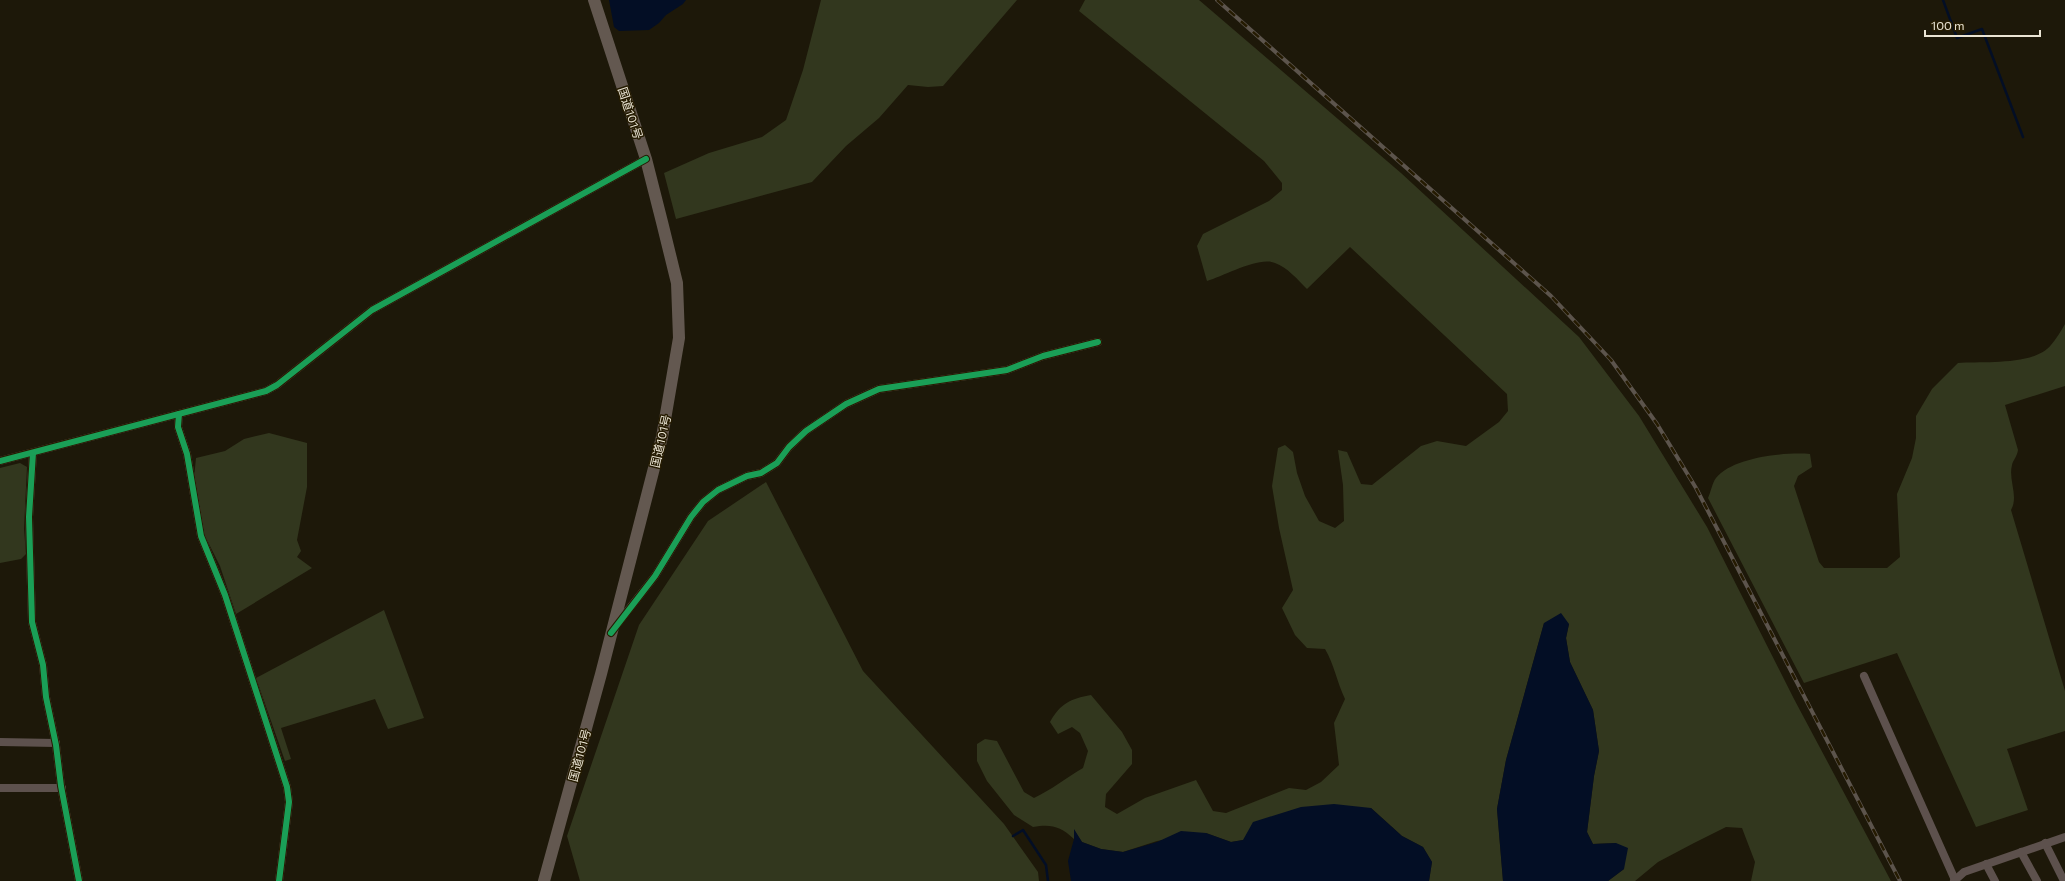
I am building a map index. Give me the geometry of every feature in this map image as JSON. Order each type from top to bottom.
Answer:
[{"type":"highway","name":"国道101号","points":[[544,881],[662,437],[678,338],[677,283],[646,159],[594,0]]},
{"type":"street","points":[[0,461],[266,391],[277,385],[372,310],[646,159]]},
{"type":"street","points":[[611,633],[655,576],[692,517],[704,502],[718,490],[747,476],[761,473],[777,463],[789,447],[806,431],[846,404],[879,389],[1007,370],[1042,356],[1098,342]]},
{"type":"street","points":[[179,414],[178,427],[187,454],[201,536],[225,596],[287,787],[289,802],[279,881]]},
{"type":"street","points":[[33,453],[29,516],[32,622],[43,665],[46,697],[56,743],[62,788],[79,881]]},
{"type":"street","points":[[1864,676],[1955,880],[1964,872],[2065,837]]},
{"type":"street","points":[[0,742],[56,743]]},
{"type":"street","points":[[0,788],[62,788]]},
{"type":"street","points":[[2045,843],[2064,881]]},
{"type":"street","points":[[2021,852],[2037,881]]},
{"type":"street","points":[[1986,864],[1995,881]]},
{"type":"green space","points":[[821,0],[1017,0],[943,86],[928,87],[908,85],[879,118],[846,146],[812,182],[676,219],[664,173],[709,153],[762,137],[786,120],[803,70]]},
{"type":"green space","points":[[1085,0],[1199,0],[1401,173],[1579,337],[1639,416],[1707,527],[1794,699],[1891,881],[1751,881],[1755,862],[1742,828],[1726,827],[1658,862],[1635,881],[1608,881],[1624,869],[1616,843],[1593,844],[1587,832],[1594,776],[1599,751],[1593,710],[1570,662],[1566,638],[1569,624],[1544,623],[1506,760],[1497,809],[1503,881],[1429,881],[1432,862],[1423,847],[1402,836],[1371,808],[1243,840],[1231,842],[1206,833],[1157,841],[1123,852],[1101,849],[1082,842],[1074,830],[1074,839],[1064,831],[1055,827],[1033,827],[1014,815],[987,781],[977,761],[977,744],[985,739],[997,741],[1024,792],[1034,798],[1083,768],[1088,751],[1080,733],[1072,727],[1058,734],[1050,722],[1062,706],[1077,698],[1091,695],[1122,732],[1132,750],[1132,764],[1106,794],[1105,807],[1117,814],[1145,798],[1196,780],[1213,811],[1226,813],[1289,788],[1306,790],[1321,782],[1339,765],[1334,723],[1345,699],[1325,649],[1307,648],[1295,635],[1282,608],[1293,590],[1279,528],[1272,486],[1278,448],[1285,445],[1293,452],[1297,473],[1305,496],[1319,521],[1335,528],[1344,521],[1343,485],[1338,450],[1347,452],[1361,484],[1372,485],[1421,446],[1437,441],[1466,446],[1499,422],[1508,411],[1507,394],[1350,247],[1307,289],[1284,267],[1268,262],[1251,264],[1207,281],[1197,246],[1203,234],[1269,201],[1282,190],[1282,183],[1264,161],[1079,11]]},
{"type":"green space","points":[[2065,324],[2065,386],[2005,405],[2018,450],[2011,471],[2014,499],[2011,510],[2065,691],[2065,731],[2007,749],[2028,810],[1976,827],[1897,653],[1804,683],[1708,498],[1713,482],[1716,478],[1734,465],[1760,457],[1787,454],[1810,454],[1812,467],[1798,476],[1794,486],[1819,562],[1824,568],[1887,568],[1900,557],[1897,494],[1912,458],[1916,438],[1916,416],[1932,389],[1958,363],[2008,361],[2033,356],[2043,352],[2053,343]]},
{"type":"green space","points":[[269,433],[307,443],[307,487],[297,540],[301,551],[297,557],[312,568],[236,614],[220,566],[204,534],[194,478],[196,458],[225,451],[244,439]]},
{"type":"green space","points":[[20,463],[27,467],[24,529],[26,554],[21,559],[0,563],[0,468]]},
{"type":"green space","points":[[766,482],[863,671],[1004,824],[1038,872],[1039,881],[580,881],[567,836],[639,625],[708,521]]},
{"type":"green space","points":[[384,610],[424,718],[388,729],[375,699],[281,728],[291,759],[285,761],[256,678]]},
{"type":"water","points":[[609,0],[686,0],[683,4],[666,15],[659,23],[649,30],[619,31],[614,27]]},
{"type":"water","points":[[1561,613],[1569,624],[1566,638],[1570,662],[1593,710],[1599,751],[1594,776],[1587,832],[1593,844],[1616,843],[1628,848],[1624,869],[1608,881],[1503,881],[1497,809],[1506,760],[1544,623]]},
{"type":"water","points":[[1334,804],[1371,808],[1402,836],[1423,847],[1432,862],[1429,881],[1071,881],[1068,861],[1074,839],[1074,829],[1082,842],[1101,849],[1123,852],[1157,842],[1181,831],[1206,833],[1231,842],[1243,840],[1253,822],[1301,807]]},
{"type":"waterway","points":[[1943,0],[1957,38],[1982,29],[2023,137]]},
{"type":"waterway","points":[[1013,836],[1023,830],[1046,865],[1048,881]]},
{"type":"railway","points":[[1217,0],[1551,296],[1611,360],[1657,424],[1696,488],[1900,881]]},
{"type":"cycle path","points":[[0,461],[266,391],[277,385],[372,310],[646,159]]},
{"type":"cycle path","points":[[611,633],[655,576],[691,517],[703,502],[718,490],[747,476],[761,473],[777,463],[789,447],[806,431],[846,404],[879,389],[1007,370],[1043,356],[1098,342]]},
{"type":"cycle path","points":[[179,414],[178,427],[187,454],[201,536],[225,595],[287,787],[289,802],[279,881]]},
{"type":"cycle path","points":[[33,453],[29,517],[32,622],[43,665],[46,697],[56,745],[61,786],[79,881]]}]
